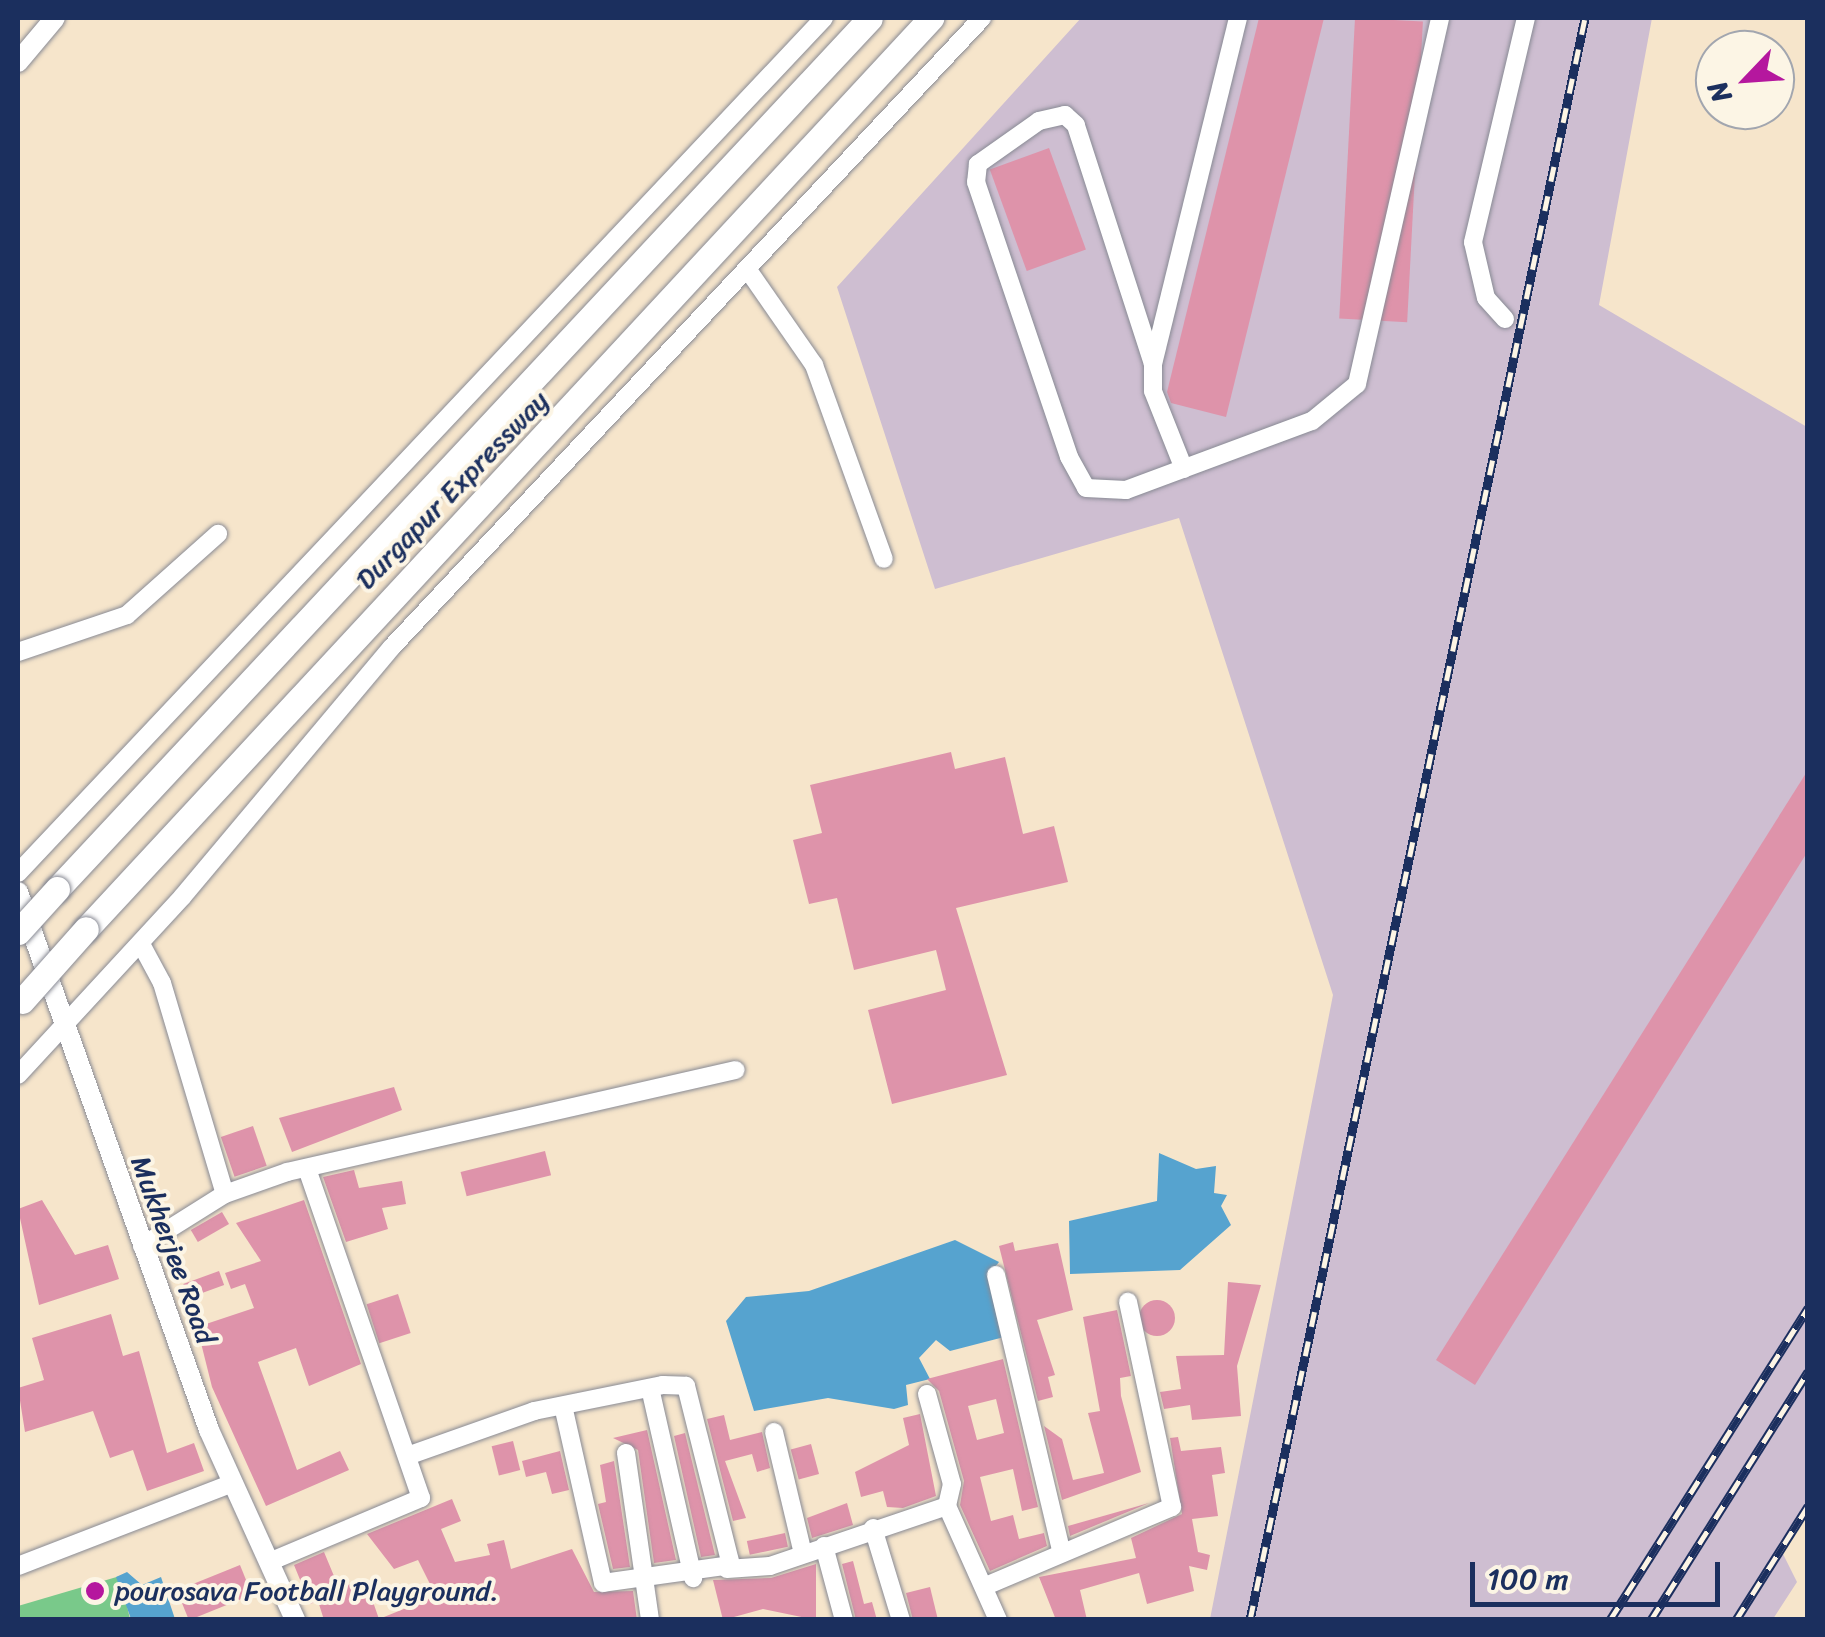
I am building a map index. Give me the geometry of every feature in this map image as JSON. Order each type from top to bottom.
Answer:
[{"type":"highway","name":"Durgapur Expressway","points":[[18,932],[870,18]]},
{"type":"highway","name":"Durgapur Expressway","points":[[20,1003],[931,18]]},
{"type":"main road","points":[[18,62],[55,18]]},
{"type":"main road","name":"Mukherjee Road","points":[[18,892],[142,1246],[233,1483],[294,1620]]},
{"type":"street","points":[[18,873],[824,18]]},
{"type":"street","points":[[18,1075],[141,944],[390,648],[982,18]]},
{"type":"street","points":[[1184,469],[1153,391],[1153,364],[1238,18]]},
{"type":"street","points":[[1153,364],[1076,126],[1064,115],[1039,121],[988,153],[976,182],[1070,456],[1086,488],[1102,495],[1312,421],[1357,384],[1440,18]]},
{"type":"street","points":[[1506,319],[1486,298],[1473,242],[1526,18]]},
{"type":"street","points":[[748,270],[814,365],[884,559]]},
{"type":"street","points":[[18,652],[127,615],[218,534]]},
{"type":"street","points":[[141,944],[162,983],[226,1194]]},
{"type":"street","points":[[142,1246],[226,1194],[307,1169],[736,1070]]},
{"type":"street","points":[[269,1562],[422,1498],[307,1169]]},
{"type":"street","points":[[996,1276],[1061,1551]]},
{"type":"street","points":[[988,1585],[1061,1551],[1172,1508],[1128,1302]]},
{"type":"street","points":[[410,1455],[563,1406],[678,1383],[692,1395],[727,1569]]},
{"type":"street","points":[[650,1388],[693,1578]]},
{"type":"street","points":[[927,1394],[952,1484],[947,1506],[988,1585],[998,1620]]},
{"type":"street","points":[[563,1406],[603,1584],[693,1578],[803,1554],[947,1506]]},
{"type":"street","points":[[774,1432],[803,1554]]},
{"type":"street","points":[[626,1454],[650,1620]]},
{"type":"street","points":[[18,1566],[233,1483]]},
{"type":"street","points":[[873,1528],[900,1620]]},
{"type":"street","points":[[824,1546],[844,1620]]},
{"type":"shaded area","points":[[1081,18],[1652,18],[1599,305],[1807,427],[1808,1513],[1782,1552],[1797,1582],[1773,1619],[1210,1619],[1333,995],[1179,518],[935,589],[837,287]]},
{"type":"green space","name":"pourosava Football Playground.","points":[[120,1576],[130,1619],[18,1620],[18,1606]]},
{"type":"water","points":[[1159,1153],[1196,1169],[1216,1166],[1214,1193],[1227,1195],[1221,1206],[1231,1225],[1180,1270],[1070,1274],[1069,1221],[1157,1201]]},
{"type":"water","points":[[955,1240],[999,1262],[992,1271],[1008,1336],[950,1351],[936,1340],[919,1358],[930,1379],[906,1385],[908,1405],[894,1409],[828,1398],[754,1411],[726,1321],[746,1297],[809,1291]]},
{"type":"water","points":[[127,1572],[142,1585],[161,1577],[175,1619],[131,1619],[116,1577]]},
{"type":"building","points":[[1259,18],[1324,18],[1226,417],[1171,403],[1167,392]]},
{"type":"building","points":[[1355,18],[1423,22],[1407,322],[1339,319]]},
{"type":"building","points":[[1049,148],[1086,249],[1027,271],[990,170]]},
{"type":"building","points":[[951,752],[955,769],[1005,757],[1023,834],[1054,826],[1068,882],[956,908],[1007,1075],[892,1104],[868,1010],[946,990],[936,950],[854,970],[837,898],[809,904],[793,840],[822,833],[810,785]]},
{"type":"building","points":[[1808,770],[1808,851],[1475,1385],[1436,1360]]},
{"type":"building","points":[[394,1087],[402,1110],[292,1152],[279,1118]]},
{"type":"building","points":[[253,1126],[267,1166],[235,1177],[221,1137]]},
{"type":"building","points":[[545,1151],[551,1175],[467,1196],[461,1172]]},
{"type":"building","points":[[354,1170],[359,1188],[402,1181],[406,1204],[382,1208],[388,1229],[346,1242],[323,1177]]},
{"type":"building","points":[[42,1200],[75,1255],[108,1245],[119,1279],[39,1305],[18,1209]]},
{"type":"building","points":[[304,1200],[361,1364],[309,1386],[296,1348],[258,1362],[297,1470],[340,1451],[349,1470],[266,1506],[212,1387],[197,1327],[254,1308],[245,1284],[231,1289],[225,1273],[261,1261],[236,1223]]},
{"type":"building","points":[[222,1212],[229,1224],[198,1242],[191,1230]]},
{"type":"building","points":[[1013,1242],[1015,1251],[1058,1243],[1073,1310],[1037,1320],[1055,1375],[1048,1377],[1053,1397],[1038,1401],[999,1246]]},
{"type":"building","points":[[219,1271],[224,1285],[188,1298],[183,1284]]},
{"type":"building","points":[[1228,1282],[1261,1285],[1237,1366],[1241,1416],[1192,1420],[1190,1405],[1164,1409],[1160,1392],[1181,1389],[1176,1356],[1224,1355]]},
{"type":"building","points":[[398,1294],[411,1333],[379,1343],[367,1304]]},
{"type":"building","points":[[1157,1300],[1170,1305],[1175,1318],[1170,1331],[1157,1336],[1144,1331],[1139,1318],[1144,1305]]},
{"type":"building","points":[[1117,1310],[1131,1376],[1120,1378],[1121,1396],[1141,1472],[1062,1500],[1044,1426],[1062,1439],[1073,1480],[1104,1473],[1088,1413],[1100,1411],[1083,1317]]},
{"type":"building","points":[[111,1314],[123,1356],[139,1351],[167,1453],[194,1443],[204,1471],[147,1491],[133,1450],[110,1458],[93,1411],[25,1432],[18,1388],[44,1380],[32,1338]]},
{"type":"building","points":[[1003,1359],[1038,1507],[1022,1511],[1013,1469],[980,1477],[991,1521],[1013,1515],[1019,1539],[1044,1533],[1047,1546],[990,1571],[960,1505],[964,1481],[939,1391],[927,1379]],"holes":[[[996,1399],[1004,1433],[977,1440],[968,1406]]]},
{"type":"building","points":[[920,1414],[936,1496],[903,1508],[887,1507],[883,1491],[861,1497],[855,1472],[909,1445],[903,1418]]},
{"type":"building","points":[[724,1415],[730,1440],[762,1432],[770,1468],[757,1472],[752,1454],[725,1461],[746,1518],[733,1521],[707,1419]]},
{"type":"building","points":[[647,1430],[676,1560],[654,1563],[638,1450],[613,1438]]},
{"type":"building","points":[[685,1433],[715,1555],[701,1557],[674,1436]]},
{"type":"building","points":[[1178,1437],[1181,1451],[1221,1447],[1225,1473],[1212,1475],[1218,1516],[1192,1519],[1198,1552],[1210,1555],[1207,1570],[1189,1566],[1194,1591],[1147,1604],[1139,1573],[1080,1590],[1087,1620],[1056,1620],[1039,1577],[1136,1558],[1131,1538],[1182,1514],[1170,1438]]},
{"type":"building","points":[[513,1441],[520,1470],[499,1475],[492,1446]]},
{"type":"building","points":[[811,1444],[819,1474],[799,1479],[791,1449]]},
{"type":"building","points":[[560,1451],[569,1490],[552,1494],[546,1472],[526,1477],[522,1461]]},
{"type":"building","points":[[614,1461],[630,1567],[613,1569],[598,1504],[606,1502],[600,1465]]},
{"type":"building","points":[[452,1499],[461,1521],[441,1529],[455,1562],[490,1555],[487,1544],[504,1540],[511,1569],[572,1549],[594,1592],[633,1591],[637,1620],[324,1620],[318,1601],[310,1604],[294,1565],[324,1552],[339,1588],[365,1579],[379,1619],[436,1596],[418,1560],[394,1569],[367,1534]]},
{"type":"building","points":[[847,1503],[853,1525],[812,1538],[807,1518]]},
{"type":"building","points":[[1149,1503],[1070,1536],[1068,1526]]},
{"type":"building","points":[[785,1533],[788,1547],[750,1555],[747,1541]]},
{"type":"building","points":[[853,1561],[864,1604],[872,1602],[877,1620],[856,1620],[842,1564]]},
{"type":"building","points":[[816,1564],[816,1620],[763,1609],[723,1620],[713,1580],[771,1578]]},
{"type":"building","points":[[240,1565],[252,1595],[189,1620],[177,1590]]},
{"type":"building","points":[[930,1587],[938,1620],[913,1620],[906,1593]]},
{"type":"railway","points":[[1250,1620],[1585,18]]},
{"type":"railway","points":[[1610,1620],[1808,1308]]},
{"type":"railway","points":[[1651,1620],[1808,1372]]},
{"type":"railway","points":[[1736,1620],[1808,1506]]},
{"type":"place","name":"pourosava Football Playground.","points":[[95,1591]]}]
